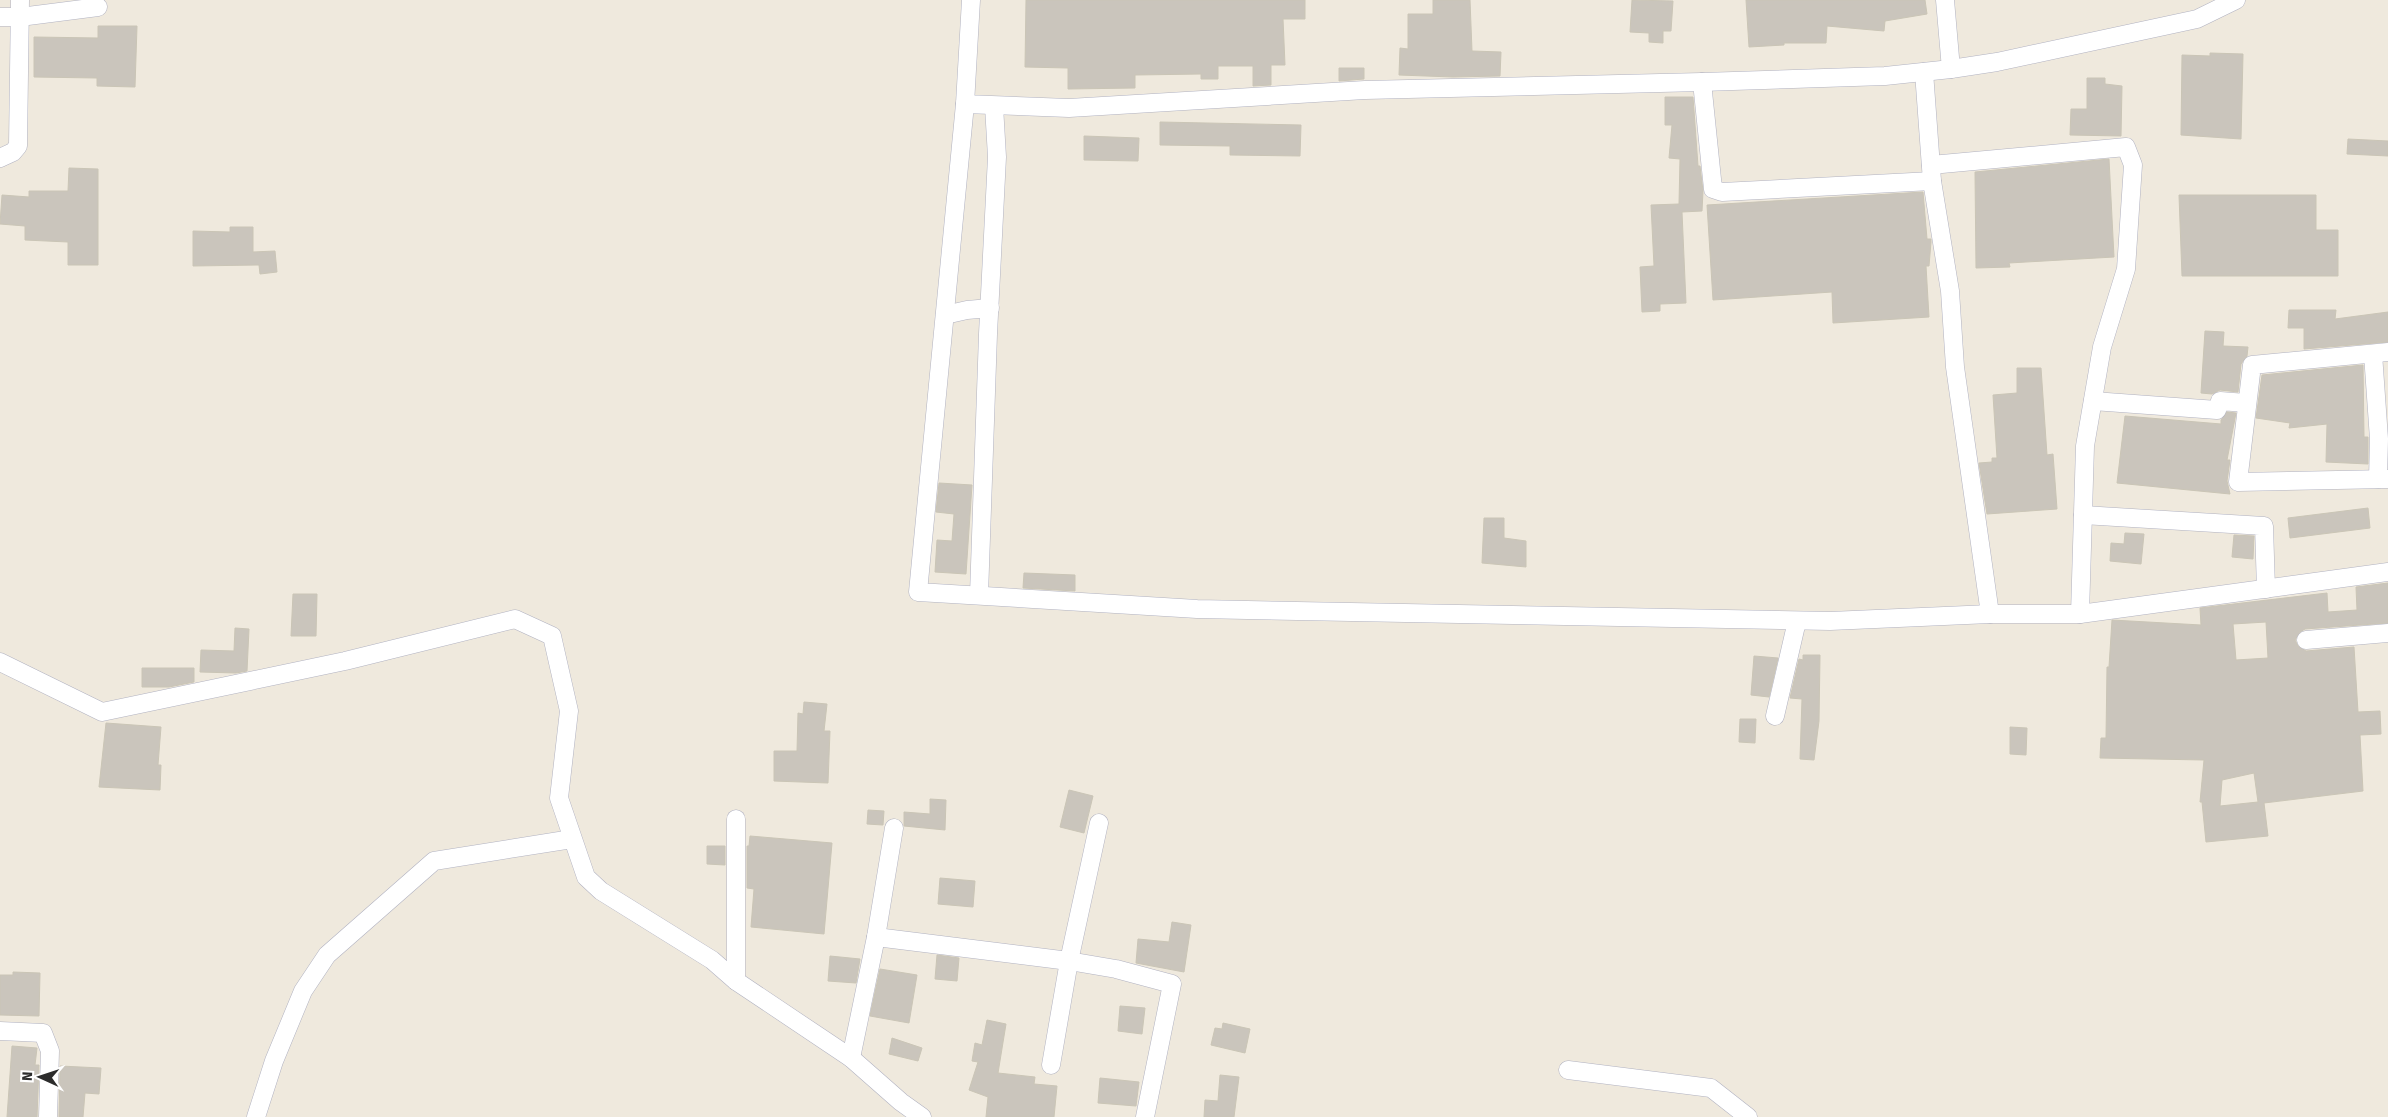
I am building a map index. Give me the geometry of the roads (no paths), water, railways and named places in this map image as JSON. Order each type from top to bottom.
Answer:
[{"type":"street","points":[[971,0],[965,104],[918,592],[1197,608],[1830,621],[1990,614],[2080,614],[2388,572]]},
{"type":"street","points":[[1945,0],[1951,69]]},
{"type":"street","points":[[965,104],[1069,108],[1365,90],[1885,76],[1997,62],[2197,19],[2236,0]]},
{"type":"street","points":[[0,17],[20,9],[98,7]]},
{"type":"street","points":[[0,158],[7,156],[18,146],[20,9]]},
{"type":"street","points":[[1924,72],[1931,173],[1950,291],[1955,367],[1990,614]]},
{"type":"street","points":[[1702,82],[1713,189],[1722,192],[1931,173],[2126,148],[2133,165],[2126,269],[2102,347],[2085,446],[2080,614]]},
{"type":"street","points":[[979,595],[996,158],[994,106]]},
{"type":"street","points":[[945,315],[990,308]]},
{"type":"street","points":[[2380,353],[2379,439],[2383,479],[2238,482],[2252,365],[2380,353]]},
{"type":"street","points":[[2092,401],[2217,410],[2220,400],[2246,403]]},
{"type":"street","points":[[2083,515],[2264,526],[2266,589]]},
{"type":"street","points":[[0,662],[102,712],[345,661],[515,619],[552,636],[569,711],[558,798],[586,877],[601,891],[712,960],[736,981],[851,1058],[900,1102],[922,1117]]},
{"type":"street","points":[[1775,716],[1797,620]]},
{"type":"street","points":[[2306,640],[2388,633]]},
{"type":"street","points":[[736,819],[736,981]]},
{"type":"street","points":[[1051,1065],[1069,961],[1099,823]]},
{"type":"street","points":[[851,1058],[876,937],[894,828]]},
{"type":"street","points":[[256,1117],[274,1061],[303,991],[327,955],[434,861],[572,840]]},
{"type":"street","points":[[876,937],[1069,961],[1116,969],[1172,984],[1146,1117]]},
{"type":"street","points":[[0,1031],[43,1033],[50,1051],[48,1117]]},
{"type":"street","points":[[1568,1070],[1711,1088],[1748,1117]]}]
